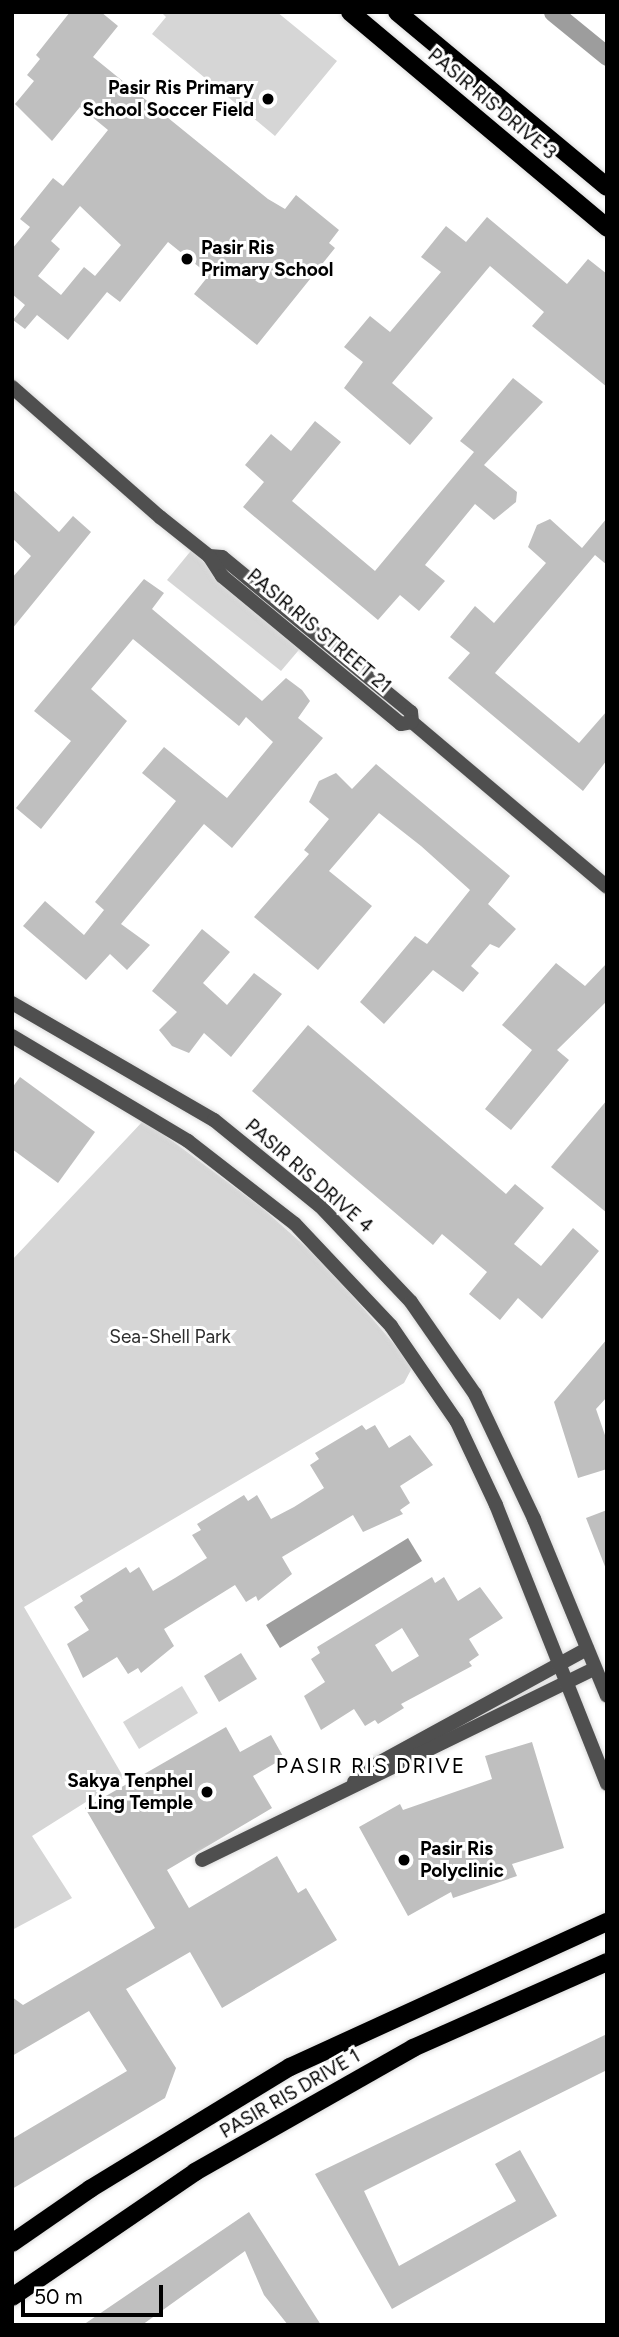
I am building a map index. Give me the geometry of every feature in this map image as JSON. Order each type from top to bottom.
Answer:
[{"type":"main road","name":"PASIR RIS DRIVE 3","points":[[351,12],[607,229]]},
{"type":"main road","name":"PASIR RIS DRIVE 3","points":[[397,12],[607,187]]},
{"type":"main road","name":"PASIR RIS DRIVE 1","points":[[12,2243],[90,2189],[290,2067],[607,1922]]},
{"type":"main road","name":"PASIR RIS DRIVE 1","points":[[12,2297],[195,2172],[413,2048],[607,1962]]},
{"type":"street","name":"PASIR RIS STREET 21","points":[[12,387],[209,556],[222,576],[401,724],[412,722],[607,887]]},
{"type":"street","name":"PASIR RIS DRIVE 4","points":[[12,1003],[214,1120],[320,1206],[411,1302],[475,1394],[607,1696]]},
{"type":"street","points":[[12,1036],[179,1135],[295,1224],[346,1273],[457,1422],[559,1662],[607,1784]]},
{"type":"street","points":[[354,1782],[366,1770],[587,1649]]},
{"type":"street","points":[[202,1860],[354,1782],[371,1779],[565,1680],[595,1668]]},
{"type":"green space","name":"Pasir Ris Primary School Soccer Field","points":[[161,12],[277,12],[337,61],[275,136],[152,34],[166,17]]},
{"type":"green space","points":[[194,547],[309,638],[281,671],[167,580]]},
{"type":"green space","name":"Sea-Shell Park","points":[[144,1120],[261,1207],[325,1264],[413,1366],[404,1383],[24,1607],[124,1778],[32,1836],[72,1898],[12,1930],[12,1260]]},
{"type":"green space","points":[[182,1686],[198,1713],[139,1749],[123,1722]]},
{"type":"shaded area","points":[[408,1538],[422,1561],[280,1648],[266,1625]]},
{"type":"building","points":[[70,12],[101,12],[118,26],[93,57],[268,199],[285,209],[296,195],[339,230],[329,243],[335,248],[257,345],[194,294],[209,275],[168,242],[120,302],[107,292],[68,340],[37,315],[25,329],[13,320],[25,305],[12,294],[12,249],[30,227],[20,219],[53,178],[63,186],[108,130],[80,107],[52,141],[15,104],[34,81],[27,75],[40,59],[36,55]],"holes":[[[80,206],[121,245],[95,276],[84,267],[61,295],[38,276],[60,249],[51,241]]]},
{"type":"building","points":[[487,217],[567,284],[588,259],[607,274],[607,387],[532,326],[544,312],[490,266],[392,383],[433,418],[410,445],[344,388],[363,362],[344,347],[370,316],[390,332],[441,272],[421,257],[446,226],[466,242]]},
{"type":"building","points":[[513,378],[543,402],[484,465],[517,492],[516,502],[494,520],[475,504],[425,565],[445,581],[419,611],[400,595],[378,620],[243,507],[264,482],[245,465],[271,434],[291,451],[315,421],[341,442],[292,501],[375,571],[474,452],[460,441]]},
{"type":"building","points":[[12,489],[59,532],[73,516],[91,532],[12,629],[12,578],[31,556],[12,538]]},
{"type":"building","points":[[607,518],[607,565],[595,555],[495,673],[579,743],[607,711],[607,760],[583,791],[448,678],[470,653],[450,637],[475,606],[494,623],[546,563],[528,547],[537,525],[550,519],[582,548]]},
{"type":"building","points":[[144,579],[164,593],[152,609],[262,701],[286,678],[302,690],[310,701],[298,718],[323,738],[232,848],[204,824],[121,924],[150,945],[127,970],[110,954],[86,980],[23,926],[45,901],[84,935],[104,910],[95,902],[176,801],[142,773],[164,747],[227,798],[273,742],[246,717],[239,726],[133,639],[91,689],[127,721],[41,829],[16,808],[71,741],[34,711]]},
{"type":"building","points":[[376,764],[510,876],[488,904],[516,929],[499,948],[490,944],[471,966],[479,973],[463,992],[433,970],[384,1024],[360,1002],[415,936],[427,944],[470,890],[421,846],[379,813],[329,871],[372,906],[318,970],[254,917],[309,854],[304,850],[329,819],[309,802],[319,781],[336,773],[352,789]]},
{"type":"building","points":[[202,929],[230,952],[203,983],[227,1005],[254,973],[282,994],[231,1057],[204,1033],[189,1053],[172,1046],[159,1030],[177,1012],[152,991]]},
{"type":"building","points":[[556,963],[585,986],[607,963],[607,1001],[557,1050],[569,1060],[511,1130],[485,1109],[532,1050],[502,1025]]},
{"type":"building","points":[[308,1025],[506,1194],[515,1184],[544,1208],[514,1244],[541,1266],[573,1228],[599,1251],[542,1319],[518,1298],[500,1320],[469,1294],[487,1272],[442,1234],[433,1245],[252,1091]]},
{"type":"building","points":[[20,1077],[95,1132],[58,1183],[12,1149],[12,1088]]},
{"type":"building","points":[[607,1100],[607,1213],[551,1167]]},
{"type":"building","points":[[607,1339],[607,1397],[596,1409],[607,1441],[607,1469],[578,1478],[554,1402]]},
{"type":"building","points":[[362,1425],[366,1430],[375,1425],[389,1448],[410,1435],[433,1465],[400,1486],[410,1503],[400,1510],[403,1514],[363,1532],[353,1515],[282,1557],[292,1574],[258,1601],[256,1596],[246,1602],[235,1585],[164,1629],[174,1646],[141,1673],[138,1668],[128,1674],[117,1657],[83,1678],[67,1644],[89,1630],[74,1607],[83,1601],[80,1596],[126,1567],[130,1573],[139,1567],[153,1591],[175,1578],[207,1558],[192,1535],[201,1530],[197,1524],[244,1495],[248,1501],[257,1495],[271,1519],[294,1507],[324,1488],[310,1465],[319,1459],[315,1453]]},
{"type":"building","points":[[607,1510],[607,1569],[606,1569],[586,1518]]},
{"type":"building","points":[[432,1577],[435,1583],[444,1577],[458,1601],[480,1587],[503,1618],[469,1639],[479,1655],[469,1662],[472,1666],[401,1704],[404,1708],[378,1724],[375,1720],[365,1726],[354,1709],[321,1730],[304,1696],[325,1682],[311,1659],[320,1653],[317,1647]],"holes":[[[402,1628],[419,1656],[392,1672],[375,1645]]]},
{"type":"building","points":[[241,1653],[257,1679],[219,1702],[204,1676]]},
{"type":"building","points":[[226,1727],[240,1752],[271,1735],[284,1758],[253,1776],[272,1808],[167,1870],[189,1908],[277,1856],[298,1893],[306,1888],[337,1940],[222,2008],[190,1952],[126,1989],[176,2068],[165,2098],[12,2189],[12,2139],[127,2071],[89,2011],[12,2056],[12,1997],[23,2005],[155,1928],[85,1808]]},
{"type":"building","points":[[532,1742],[564,1848],[512,1864],[517,1876],[453,1898],[451,1892],[408,1916],[359,1827],[400,1804],[403,1810],[492,1779],[485,1756]]},
{"type":"building","points":[[607,2034],[607,2070],[364,2191],[399,2266],[516,2201],[495,2164],[520,2150],[557,2216],[392,2309],[315,2174]]},
{"type":"building","points":[[249,2212],[321,2325],[288,2325],[264,2295],[245,2251],[142,2325],[83,2325]]},
{"type":"waterway","points":[[553,12],[607,56]]},
{"type":"place","name":"Pasir Ris Primary School Soccer Field","points":[[268,99]]},
{"type":"place","name":"Pasir Ris Primary School","points":[[187,259]]},
{"type":"place","name":"Sakya Tenphel Ling Temple","points":[[207,1792]]},
{"type":"place","name":"Pasir Ris Polyclinic","points":[[404,1860]]},
{"type":"district","name":"PASIR RIS DRIVE","points":[[371,1766]]}]
